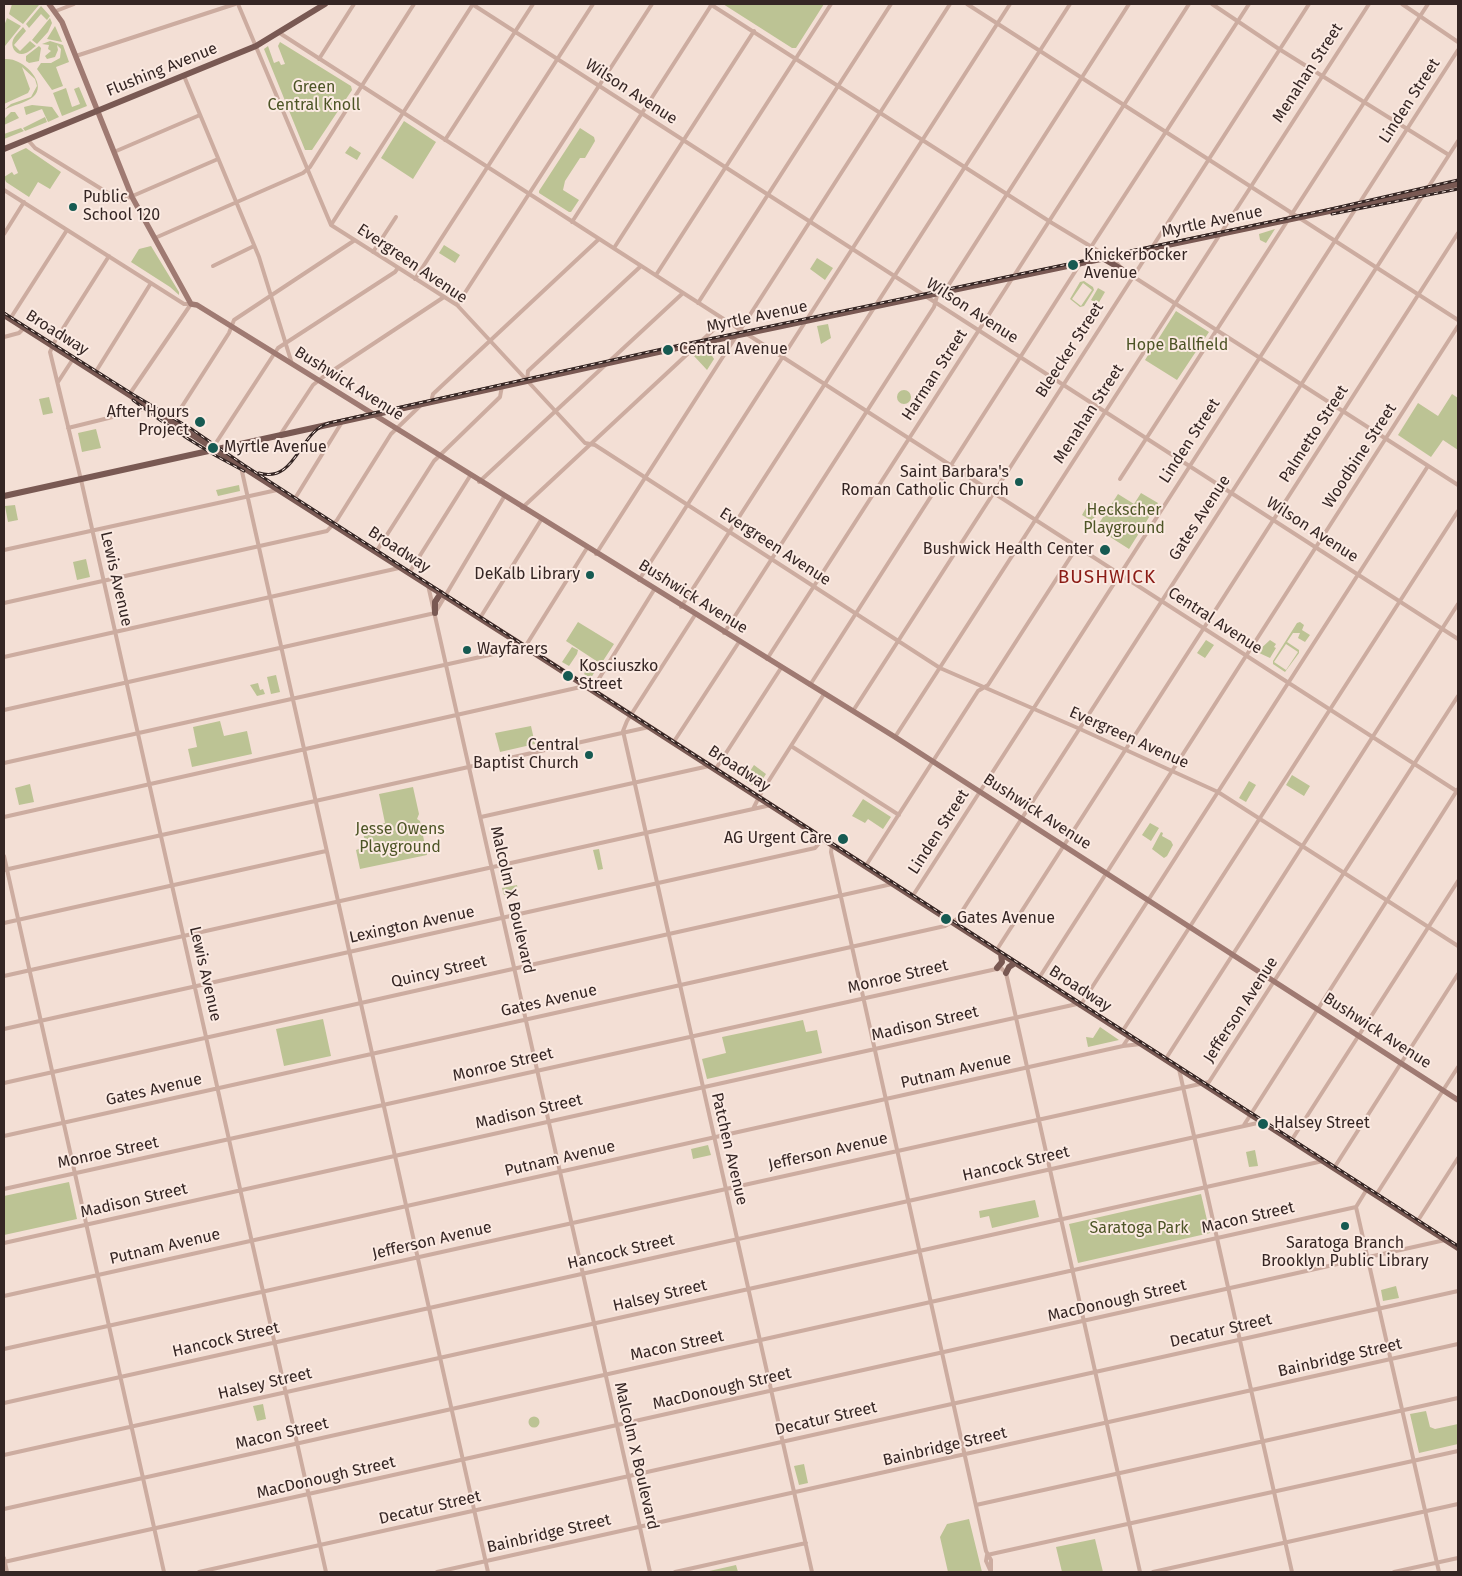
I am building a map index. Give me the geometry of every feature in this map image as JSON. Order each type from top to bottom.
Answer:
[{"type":"main road","points":[[49,4],[56,11],[76,56],[132,197],[191,304]]},
{"type":"main road","name":"Flushing Avenue","points":[[4,150],[256,46],[322,5]]},
{"type":"main road","name":"Myrtle Avenue","points":[[4,496],[741,333],[874,307],[1458,184]]},
{"type":"main road","points":[[1107,258],[1124,270]]},
{"type":"main road","name":"Bushwick Avenue","points":[[191,304],[197,305],[504,498],[895,737],[1458,1100]]},
{"type":"main road","name":"Broadway","points":[[7,317],[526,647],[1458,1248]]},
{"type":"main road","points":[[435,613],[436,602],[443,594]]},
{"type":"main road","points":[[997,968],[1002,962],[999,953]]},
{"type":"main road","points":[[1006,973],[1009,967],[1015,963]]},
{"type":"street","points":[[56,11],[74,4]]},
{"type":"street","points":[[76,56],[220,6],[237,4],[331,225]]},
{"type":"street","points":[[319,59],[354,4]]},
{"type":"street","points":[[155,238],[307,170],[414,4]]},
{"type":"street","points":[[331,225],[473,4]]},
{"type":"street","name":"Wilson Avenue","points":[[473,4],[1458,639]]},
{"type":"street","points":[[445,140],[533,4]]},
{"type":"street","points":[[415,279],[593,4]]},
{"type":"street","points":[[457,305],[652,4]]},
{"type":"street","points":[[572,222],[711,4],[1107,258]]},
{"type":"street","points":[[656,275],[831,4]]},
{"type":"street","points":[[698,303],[891,4]]},
{"type":"street","points":[[596,554],[741,333],[950,4]]},
{"type":"street","points":[[967,4],[1458,320]]},
{"type":"street","points":[[639,580],[1010,4]]},
{"type":"street","points":[[682,607],[1070,4]]},
{"type":"street","points":[[724,633],[934,307],[934,302],[948,286],[1130,4]]},
{"type":"street","name":"Harman Street","points":[[767,659],[1189,4]]},
{"type":"street","points":[[1212,4],[1279,49],[1449,156]]},
{"type":"street","points":[[1091,247],[1249,4]]},
{"type":"street","name":"Bleecker Street","points":[[853,711],[1309,4]]},
{"type":"street","name":"Menahan Street","points":[[895,737],[1369,4]]},
{"type":"street","points":[[1402,4],[1458,42]]},
{"type":"street","points":[[1120,479],[1428,4]]},
{"type":"street","points":[[614,248],[754,31]]},
{"type":"street","name":"Central Avenue","points":[[278,32],[656,275],[741,333],[782,357],[1458,791]]},
{"type":"street","name":"Linden Street","points":[[912,897],[1458,50]]},
{"type":"street","points":[[184,76],[254,246],[292,365]]},
{"type":"street","points":[[114,152],[200,115]]},
{"type":"street","points":[[28,140],[35,148],[117,200],[124,201],[218,159]]},
{"type":"street","name":"Gates Avenue","points":[[4,1136],[853,947],[945,926],[957,919],[1458,141]]},
{"type":"street","points":[[4,190],[184,304],[191,304]]},
{"type":"street","points":[[4,234],[24,202]]},
{"type":"street","points":[[373,252],[396,217]]},
{"type":"street","name":"Evergreen Avenue","points":[[331,225],[457,305],[585,443],[595,445],[940,668],[1126,749],[1218,792],[1458,946]]},
{"type":"street","points":[[7,317],[66,230]]},
{"type":"street","name":"Palmetto Street","points":[[999,953],[1126,749],[1458,235]]},
{"type":"street","points":[[431,402],[433,394],[599,239]]},
{"type":"street","points":[[171,423],[232,327],[234,320],[355,240]]},
{"type":"street","points":[[213,266],[254,246]]},
{"type":"street","points":[[53,346],[109,256]]},
{"type":"street","points":[[810,685],[1080,264]]},
{"type":"street","points":[[527,381],[528,371],[641,266]]},
{"type":"street","points":[[212,449],[275,354],[285,343],[395,272],[398,268]]},
{"type":"street","points":[[1124,270],[1458,485]]},
{"type":"street","points":[[95,373],[151,283]]},
{"type":"street","points":[[479,482],[683,293]]},
{"type":"street","points":[[280,435],[318,381],[444,298]]},
{"type":"street","points":[[129,394],[191,304]]},
{"type":"street","points":[[522,508],[724,320]]},
{"type":"street","name":"Woodbine Street","points":[[1039,978],[1458,326]]},
{"type":"street","points":[[4,337],[19,333],[24,328]]},
{"type":"street","name":"Lewis Avenue","points":[[53,346],[50,352],[127,682],[326,1572]]},
{"type":"street","points":[[58,382],[73,359]]},
{"type":"street","points":[[376,552],[438,456],[500,397],[502,386]]},
{"type":"street","points":[[4,603],[326,531],[333,524],[396,430],[422,404]]},
{"type":"street","points":[[68,428],[141,410],[145,405]]},
{"type":"street","points":[[294,500],[342,422]]},
{"type":"street","points":[[1079,1005],[1428,466]]},
{"type":"street","points":[[241,467],[488,1572]]},
{"type":"street","points":[[409,573],[470,476]]},
{"type":"street","points":[[4,550],[277,490]]},
{"type":"street","points":[[443,594],[504,498]]},
{"type":"street","points":[[1122,1033],[1458,511]]},
{"type":"street","points":[[480,618],[541,520]]},
{"type":"street","points":[[865,867],[978,691],[988,685],[1077,547]]},
{"type":"street","points":[[4,763],[526,647],[587,548]]},
{"type":"street","points":[[4,657],[401,568]]},
{"type":"street","name":"Malcolm X Boulevard","points":[[428,585],[650,1572]]},
{"type":"street","points":[[4,817],[595,685],[654,590]]},
{"type":"street","points":[[1165,1060],[1458,604]]},
{"type":"street","points":[[4,710],[435,613]]},
{"type":"street","points":[[623,731],[631,715],[695,615]]},
{"type":"street","points":[[673,743],[739,642]]},
{"type":"street","points":[[481,816],[693,769],[712,768],[781,668]]},
{"type":"street","points":[[573,689],[575,680]]},
{"type":"street","points":[[753,809],[758,798],[824,694]]},
{"type":"street","name":"Jefferson Avenue","points":[[4,1349],[1182,1086],[1210,1082],[1458,696]]},
{"type":"street","points":[[5,869],[623,731],[649,727]]},
{"type":"street","name":"Patchen Avenue","points":[[623,731],[812,1572]]},
{"type":"street","points":[[791,746],[899,815]]},
{"type":"street","points":[[693,769],[699,759]]},
{"type":"street","points":[[1244,1125],[1317,1008],[1458,791]]},
{"type":"street","points":[[4,976],[771,806]]},
{"type":"street","name":"Lexington Avenue","points":[[4,1030],[815,848],[823,840]]},
{"type":"street","points":[[832,845],[831,852],[944,1352],[987,1555],[1458,1451]]},
{"type":"street","points":[[4,923],[326,851]]},
{"type":"street","points":[[4,856],[5,869],[41,1021],[164,1572]]},
{"type":"street","points":[[880,876],[881,886]]},
{"type":"street","points":[[1291,1141],[1458,882]]},
{"type":"street","name":"Quincy Street","points":[[4,1083],[892,884]]},
{"type":"street","points":[[997,968],[1006,973],[1140,1572]]},
{"type":"street","name":"Monroe Street","points":[[4,1189],[997,968]]},
{"type":"street","points":[[1334,1168],[1458,974]]},
{"type":"street","points":[[1060,1008],[1067,997]]},
{"type":"street","name":"Madison Street","points":[[4,1243],[702,1086],[1016,1017],[1079,1005]]},
{"type":"street","points":[[1123,1046],[1129,1037]]},
{"type":"street","name":"Putnam Avenue","points":[[4,1296],[1123,1046],[1140,1044]]},
{"type":"street","points":[[1376,1195],[1458,1066]]},
{"type":"street","points":[[1179,1069],[1292,1572]]},
{"type":"street","name":"Hancock Street","points":[[4,1403],[1262,1122]]},
{"type":"street","points":[[1417,1222],[1458,1158]]},
{"type":"street","name":"Halsey Street","points":[[4,1455],[1323,1162]]},
{"type":"street","points":[[1366,1189],[1356,1207],[1439,1572]]},
{"type":"street","name":"Macon Street","points":[[4,1509],[1356,1207]]},
{"type":"street","name":"MacDonough Street","points":[[4,1561],[155,1529],[1445,1240]]},
{"type":"street","name":"Decatur Street","points":[[199,1572],[1458,1291]]},
{"type":"street","name":"Bainbridge Street","points":[[437,1572],[1458,1344]]},
{"type":"street","points":[[976,1505],[1458,1398]]},
{"type":"street","points":[[1153,1572],[1458,1504]]},
{"type":"street","points":[[675,1572],[806,1543]]},
{"type":"street","points":[[1394,1572],[1458,1558]]},
{"type":"street","points":[[4,1561],[7,1572]]},
{"type":"green space","points":[[12,4],[39,5],[23,24],[9,14]]},
{"type":"green space","points":[[723,4],[824,4],[796,48],[792,48]]},
{"type":"green space","points":[[41,6],[50,16],[47,20],[41,14],[29,28],[26,24]]},
{"type":"green space","points":[[7,18],[21,26],[5,46],[4,26]]},
{"type":"green space","points":[[50,18],[52,23],[48,32],[37,44],[32,40]]},
{"type":"green space","points":[[55,26],[62,42],[47,39]]},
{"type":"green space","points":[[23,27],[26,31],[14,45],[20,51],[30,41],[36,46],[20,54],[13,49],[12,43]]},
{"type":"green space","points":[[50,41],[63,45],[69,62],[56,67],[63,86],[52,90],[37,69],[41,63],[51,63],[60,58],[61,49],[57,45],[58,50],[55,57],[47,59],[45,56],[51,51],[48,49],[49,45],[42,44]]},
{"type":"green space","name":"Green Central Knoll","points":[[280,42],[351,86],[352,90],[312,150],[305,150],[264,49],[268,46],[274,63],[279,61],[281,65],[285,64],[278,46]]},
{"type":"green space","points":[[39,46],[41,48],[39,61],[29,63],[26,61],[26,56]]},
{"type":"green space","points":[[4,59],[14,60],[26,67],[37,81],[38,87],[33,97],[4,110],[11,104],[31,97],[37,86],[35,79],[22,67],[30,89],[28,93],[4,104]]},
{"type":"green space","points":[[79,87],[87,106],[62,116],[53,93],[66,88],[72,107],[80,104],[74,89]]},
{"type":"green space","points":[[32,105],[52,107],[59,117],[48,122],[42,109],[26,115],[24,107]]},
{"type":"green space","points":[[11,112],[15,112],[19,118],[4,125],[4,119]]},
{"type":"green space","points":[[45,117],[47,122],[25,131],[23,128]]},
{"type":"green space","points":[[404,121],[436,142],[413,179],[381,158]]},
{"type":"green space","points":[[21,128],[24,131],[4,139],[4,134]]},
{"type":"green space","points":[[580,128],[594,137],[595,141],[585,158],[580,158],[565,181],[563,190],[579,200],[571,212],[569,212],[539,193],[539,191]]},
{"type":"green space","points":[[350,146],[361,153],[357,160],[345,153]]},
{"type":"green space","points":[[26,148],[61,172],[50,189],[38,182],[29,197],[6,182],[4,177],[12,172],[14,175],[18,173],[11,155]]},
{"type":"green space","points":[[1275,229],[1266,243],[1260,240],[1259,234]]},
{"type":"green space","points":[[444,245],[460,255],[455,263],[439,253]]},
{"type":"green space","points":[[151,246],[179,295],[131,262],[139,249]]},
{"type":"green space","points":[[817,258],[833,268],[825,280],[810,269]]},
{"type":"green space","points":[[1084,281],[1093,287],[1094,290],[1084,306],[1080,307],[1070,299],[1080,282]],"holes":[[[1083,283],[1092,290],[1081,306],[1072,299]]]},
{"type":"green space","points":[[1098,288],[1105,292],[1098,304],[1091,300]]},
{"type":"green space","name":"Hope Ballfield","points":[[1176,311],[1209,332],[1177,380],[1145,360]]},
{"type":"green space","points":[[828,324],[831,338],[821,344],[817,326]]},
{"type":"green space","points":[[707,348],[714,359],[707,370],[694,356],[700,350]]},
{"type":"green space","points":[[904,390],[909,392],[911,397],[909,402],[904,404],[899,402],[897,397],[899,392]]},
{"type":"green space","points":[[1452,394],[1458,398],[1458,450],[1443,440],[1431,457],[1398,435],[1418,403],[1438,416]]},
{"type":"green space","points":[[49,397],[53,413],[43,415],[39,399]]},
{"type":"green space","points":[[96,429],[101,448],[82,452],[78,433]]},
{"type":"green space","points":[[239,485],[240,491],[218,496],[216,490]]},
{"type":"green space","name":"Heckscher Playground","points":[[1141,493],[1158,503],[1129,549],[1096,528],[1118,494],[1134,504]]},
{"type":"green space","points":[[1090,501],[1101,507],[1092,521],[1082,515]]},
{"type":"green space","points":[[15,505],[18,520],[8,522],[5,506]]},
{"type":"green space","points":[[86,559],[90,577],[77,580],[73,562]]},
{"type":"green space","points":[[578,622],[614,644],[601,664],[566,641]]},
{"type":"green space","points":[[1300,622],[1304,625],[1302,630],[1310,635],[1305,642],[1298,638],[1300,633],[1293,633],[1287,642],[1299,650],[1299,653],[1285,672],[1273,664],[1273,661],[1297,623]],"holes":[[[1286,644],[1298,652],[1286,670],[1274,662]]]},
{"type":"green space","points":[[1206,640],[1214,645],[1205,658],[1197,653]]},
{"type":"green space","points":[[1270,640],[1276,644],[1274,647],[1276,648],[1270,658],[1257,652]]},
{"type":"green space","points":[[572,647],[578,650],[569,666],[562,662]]},
{"type":"green space","points":[[591,661],[598,666],[591,678],[584,674]]},
{"type":"green space","points":[[276,675],[280,692],[271,694],[267,677]]},
{"type":"green space","points":[[258,683],[260,690],[263,689],[265,694],[257,696],[250,685]]},
{"type":"green space","points":[[220,721],[224,736],[247,731],[252,754],[192,767],[188,749],[197,747],[193,727]]},
{"type":"green space","points":[[531,726],[535,744],[500,752],[495,733]]},
{"type":"green space","points":[[754,765],[766,774],[757,788],[744,780]]},
{"type":"green space","points":[[1292,775],[1310,786],[1304,796],[1286,785]]},
{"type":"green space","points":[[1249,781],[1256,785],[1246,802],[1239,798]]},
{"type":"green space","points":[[30,784],[34,802],[19,805],[15,788]]},
{"type":"green space","name":"Jesse Owens Playground","points":[[413,787],[419,814],[417,819],[420,821],[427,855],[360,869],[356,850],[366,846],[362,828],[385,823],[379,794]]},
{"type":"green space","points":[[863,799],[891,817],[883,829],[868,819],[865,823],[852,816]]},
{"type":"green space","points":[[1150,823],[1159,828],[1151,841],[1142,835]]},
{"type":"green space","points":[[1161,832],[1163,833],[1162,836],[1171,841],[1173,845],[1164,858],[1152,849]]},
{"type":"green space","points":[[599,849],[603,869],[598,870],[593,850]]},
{"type":"green space","points":[[517,885],[518,892],[504,895],[502,888]]},
{"type":"green space","points":[[323,1019],[331,1056],[284,1066],[276,1029]]},
{"type":"green space","points":[[803,1020],[806,1032],[817,1030],[822,1053],[707,1079],[702,1059],[726,1053],[722,1037]]},
{"type":"green space","points":[[1100,1027],[1119,1040],[1088,1047],[1086,1037],[1093,1038]]},
{"type":"green space","points":[[708,1145],[711,1155],[693,1159],[691,1149]]},
{"type":"green space","points":[[1255,1150],[1258,1166],[1249,1167],[1246,1152]]},
{"type":"green space","points":[[69,1182],[77,1219],[4,1235],[4,1196]]},
{"type":"green space","name":"Saratoga Park","points":[[1201,1194],[1210,1233],[1078,1263],[1069,1224]]},
{"type":"green space","points":[[1035,1200],[1039,1217],[992,1228],[989,1216],[980,1218],[979,1211]]},
{"type":"green space","points":[[1396,1286],[1399,1298],[1383,1301],[1381,1290]]},
{"type":"green space","points":[[263,1404],[266,1419],[257,1421],[253,1406]]},
{"type":"green space","points":[[1426,1411],[1430,1427],[1435,1429],[1458,1424],[1458,1444],[1419,1453],[1410,1414]]},
{"type":"green space","points":[[534,1416],[540,1422],[534,1428],[528,1422]]},
{"type":"green space","points":[[804,1464],[808,1483],[799,1485],[794,1466]]},
{"type":"green space","points":[[969,1519],[982,1572],[948,1572],[940,1537],[947,1524]]},
{"type":"green space","points":[[1095,1539],[1103,1572],[1062,1572],[1056,1547]]},
{"type":"green space","points":[[736,1565],[738,1572],[705,1572]]},
{"type":"railway","points":[[259,473],[271,474],[281,471],[289,464],[311,436],[319,428],[329,423],[680,345],[1322,211],[1458,180]]},
{"type":"railway","points":[[1332,214],[1458,189]]},
{"type":"railway","points":[[4,313],[190,428],[244,465],[1458,1246]]},
{"type":"railway","points":[[133,400],[187,438],[244,471]]},
{"type":"place","name":"Public School 120","points":[[73,207]]},
{"type":"place","name":"Knickerbocker Avenue","points":[[1073,265]]},
{"type":"place","name":"Central Avenue","points":[[668,350]]},
{"type":"place","name":"After Hours Project","points":[[200,422]]},
{"type":"place","name":"Myrtle Avenue","points":[[213,448]]},
{"type":"place","name":"Saint Barbara's Roman Catholic Church","points":[[1019,482]]},
{"type":"place","name":"Bushwick Health Center","points":[[1105,550]]},
{"type":"place","name":"DeKalb Library","points":[[590,575]]},
{"type":"place","name":"Wayfarers","points":[[467,650]]},
{"type":"place","name":"Kosciuszko Street","points":[[568,676]]},
{"type":"place","name":"Central Baptist Church","points":[[589,755]]},
{"type":"place","name":"AG Urgent Care","points":[[843,839]]},
{"type":"place","name":"Gates Avenue","points":[[946,919]]},
{"type":"place","name":"Halsey Street","points":[[1263,1124]]},
{"type":"place","name":"Saratoga Branch Brooklyn Public Library","points":[[1345,1226]]},
{"type":"district","name":"BUSHWICK","points":[[1107,578]]}]
